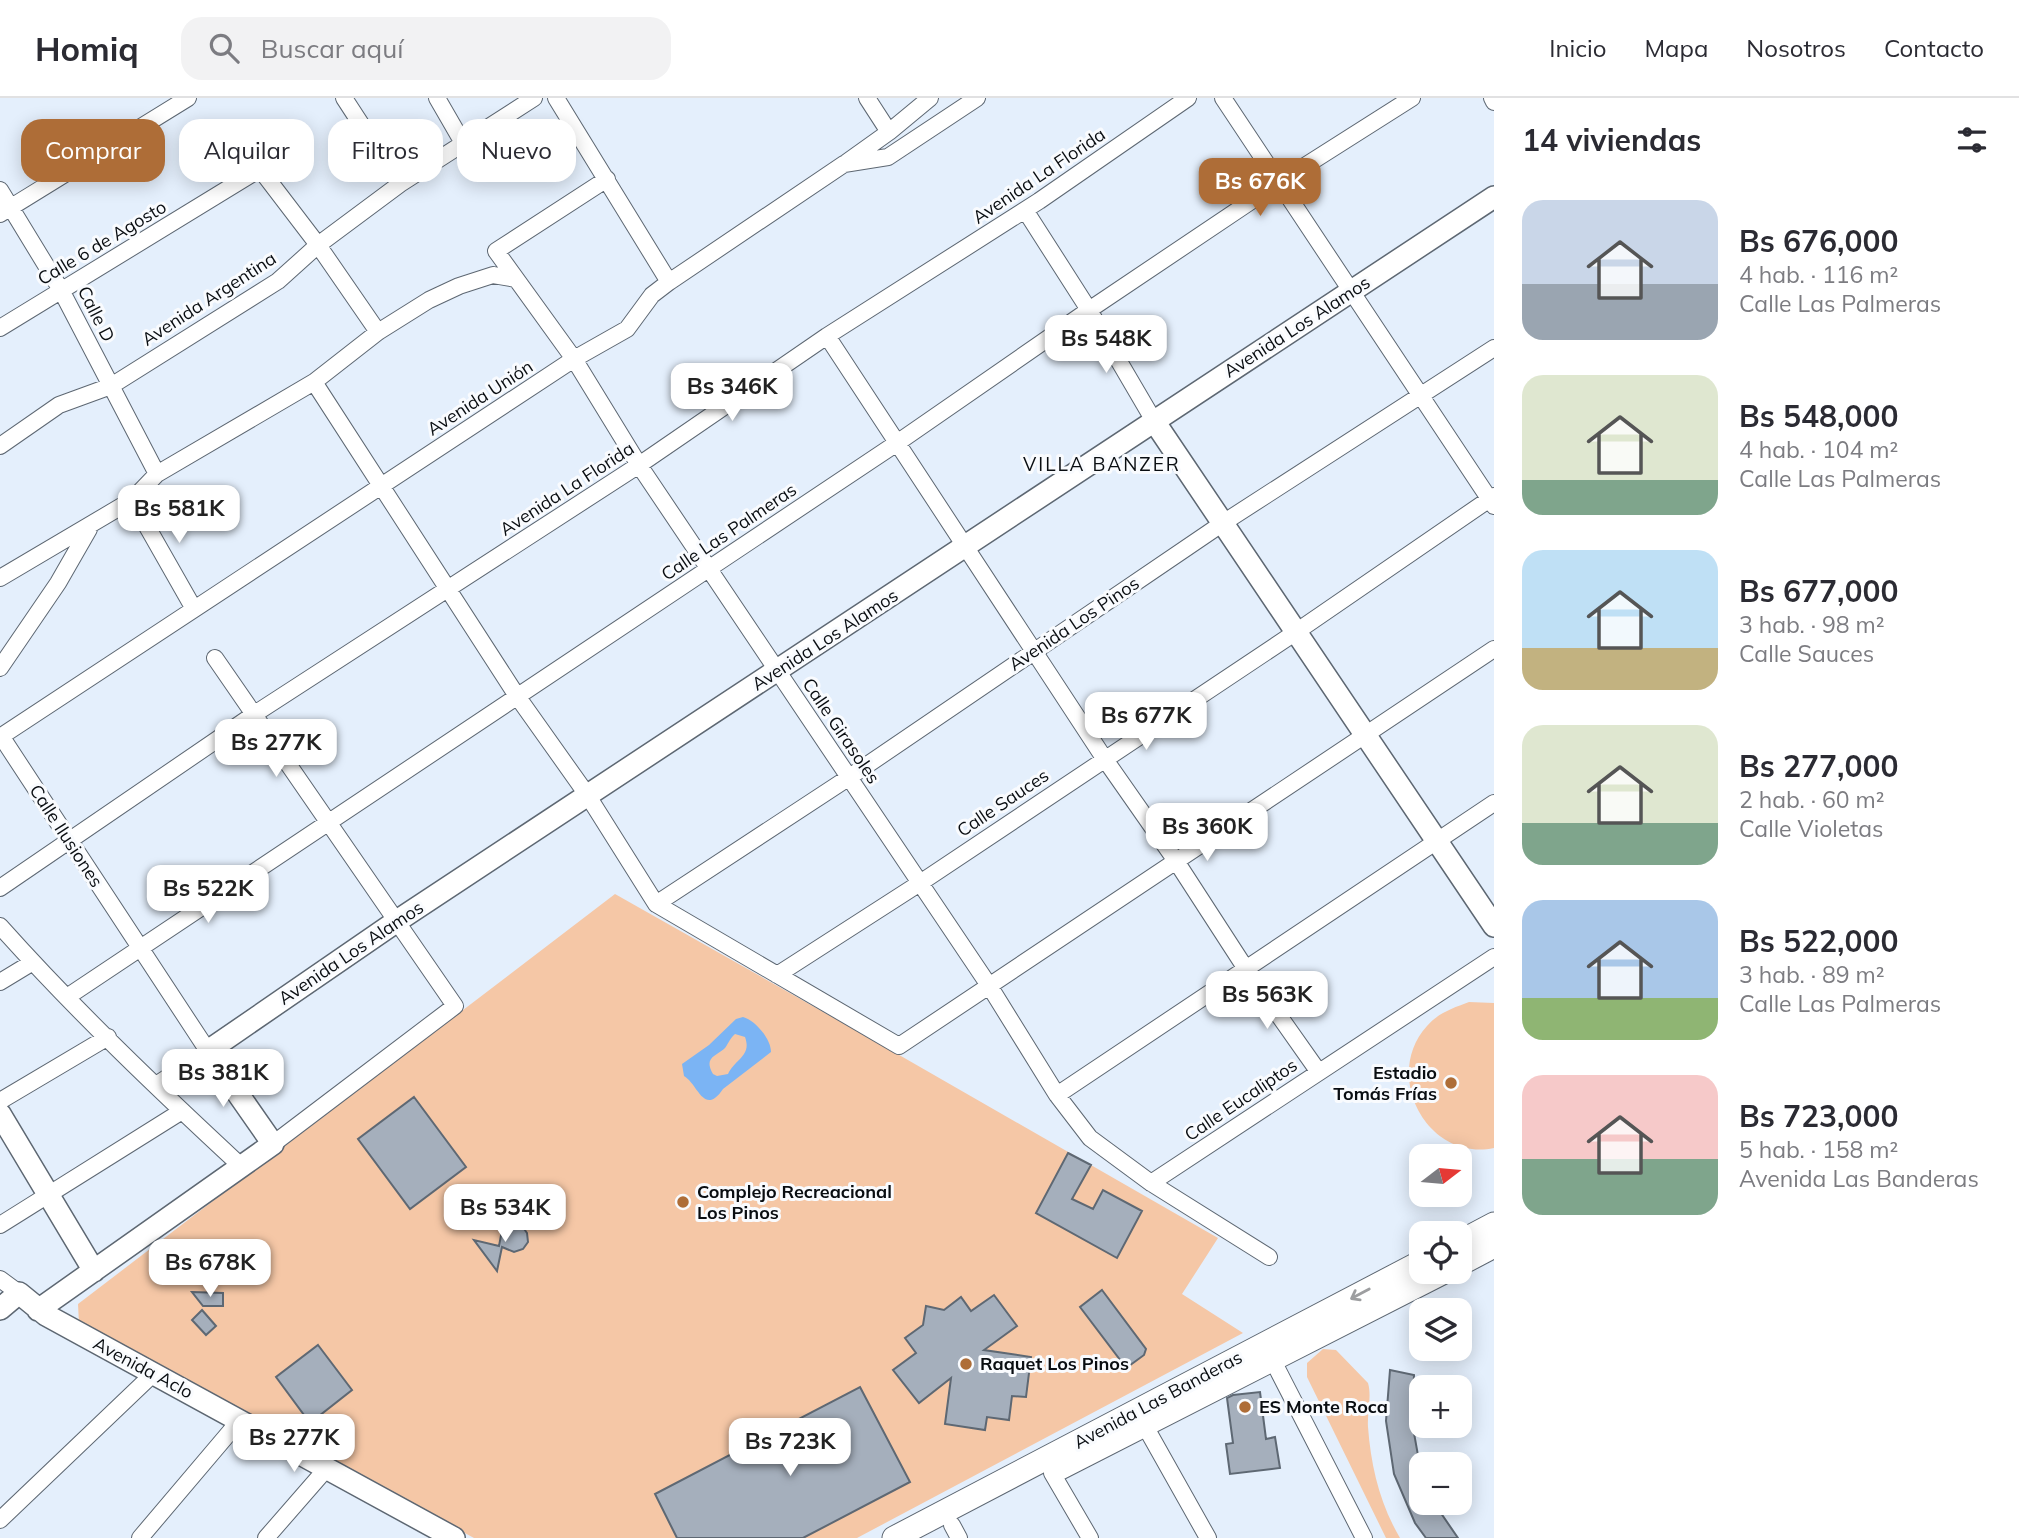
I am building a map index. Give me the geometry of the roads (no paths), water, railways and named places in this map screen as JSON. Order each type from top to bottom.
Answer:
[{"type":"main road","points":[[1472,1236],[1494,1224]]},
{"type":"main road","points":[[1472,1258],[1494,1246]]},
{"type":"main road","name":"Avenida Las Banderas","points":[[927,1538],[955,1532],[1052,1472],[1145,1426],[1409,1269]]},
{"type":"main road","name":"Avenida Las Banderas","points":[[894,1538],[1269,1352],[1418,1284]]},
{"type":"street","points":[[5,210],[188,98]]},
{"type":"street","points":[[344,98],[400,184]]},
{"type":"street","points":[[437,98],[457,133]]},
{"type":"street","name":"Avenida Argentina","points":[[501,119],[534,98]]},
{"type":"street","points":[[556,98],[669,282]]},
{"type":"street","points":[[867,98],[889,132]]},
{"type":"street","points":[[848,161],[926,104],[930,98]]},
{"type":"street","name":"Avenida Unión","points":[[1,736],[574,359],[627,328],[652,295],[669,282],[848,161],[888,157],[977,98]]},
{"type":"street","name":"Avenida La Florida","points":[[0,888],[253,715],[639,465],[827,336],[1025,210],[1188,98]]},
{"type":"street","points":[[1223,98],[1492,500]]},
{"type":"street","name":"Calle Las Palmeras","points":[[67,997],[897,443],[1278,183],[1412,98]]},
{"type":"street","name":"Avenida Argentina","points":[[0,446],[59,405],[111,386],[278,281],[318,245],[400,184],[457,147]]},
{"type":"street","name":"Calle 6 de Agosto","points":[[0,328],[260,169],[318,245]]},
{"type":"street","name":"Calle Girasoles","points":[[607,179],[496,251],[574,359],[639,465],[990,987],[1057,1095],[1090,1139],[1151,1183],[1269,1257]]},
{"type":"street","name":"Calle D","points":[[0,190],[5,210],[61,290],[157,474]]},
{"type":"street","name":"Avenida Los Alamos","points":[[156,1085],[397,920],[1494,197]]},
{"type":"street","points":[[1025,210],[1089,310],[1154,421],[1494,926]]},
{"type":"street","points":[[318,245],[378,332]]},
{"type":"street","points":[[0,578],[132,500],[157,474],[314,382],[378,332],[429,300],[459,286],[493,275],[516,279]]},
{"type":"street","points":[[827,336],[1104,758],[1176,861],[1246,970],[1318,1071]]},
{"type":"street","name":"Avenida Los Pinos","points":[[656,904],[848,778],[1223,523],[1494,348]]},
{"type":"street","points":[[314,382],[517,696],[588,796],[656,904],[899,1046],[1494,649]]},
{"type":"street","points":[[132,500],[194,609]]},
{"type":"street","name":"Calle Sauces","points":[[777,975],[920,883],[1492,500]]},
{"type":"street","points":[[0,668],[58,583],[91,526]]},
{"type":"street","points":[[42,1312],[242,1167],[455,1006],[215,658]]},
{"type":"street","name":"Calle Ilusiones","points":[[1,736],[139,949],[273,1144]]},
{"type":"street","points":[[1057,1095],[1494,803]]},
{"type":"street","points":[[0,926],[67,997],[242,1167]]},
{"type":"street","name":"Calle Eucaliptos","points":[[1151,1183],[1494,957]]},
{"type":"street","points":[[0,982],[33,962]]},
{"type":"street","points":[[0,1101],[108,1037]]},
{"type":"street","points":[[0,1225],[182,1111]]},
{"type":"street","points":[[0,1114],[94,1272]]},
{"type":"street","points":[[0,1279],[19,1293],[0,1309]]},
{"type":"street","name":"Avenida Aclo","points":[[19,1293],[42,1312],[327,1468],[444,1536]]},
{"type":"street","points":[[1269,1352],[1364,1538]]},
{"type":"street","points":[[0,1520],[153,1374]]},
{"type":"street","points":[[140,1538],[240,1420]]},
{"type":"street","points":[[1145,1426],[1208,1538]]},
{"type":"street","points":[[266,1538],[327,1468]]},
{"type":"street","points":[[1052,1472],[1090,1538]]},
{"type":"water","points":[[743,1017],[757,1026],[768,1041],[771,1052],[716,1097],[706,1099],[684,1076],[682,1064],[709,1045],[736,1019]],"holes":[[[735,1034],[745,1037],[745,1053],[728,1074],[713,1074],[710,1069],[711,1058],[724,1049]]]},
{"type":"place","name":"Estadio Tomás Frías","points":[[1451,1083]]},
{"type":"place","name":"Complejo Recreacional Los Pinos","points":[[683,1202]]},
{"type":"place","name":"Raquet Los Pinos","points":[[966,1364]]},
{"type":"place","name":"ES Monte Roca","points":[[1245,1407]]},
{"type":"district","name":"VILLA BANZER","points":[[1102,464]]}]
